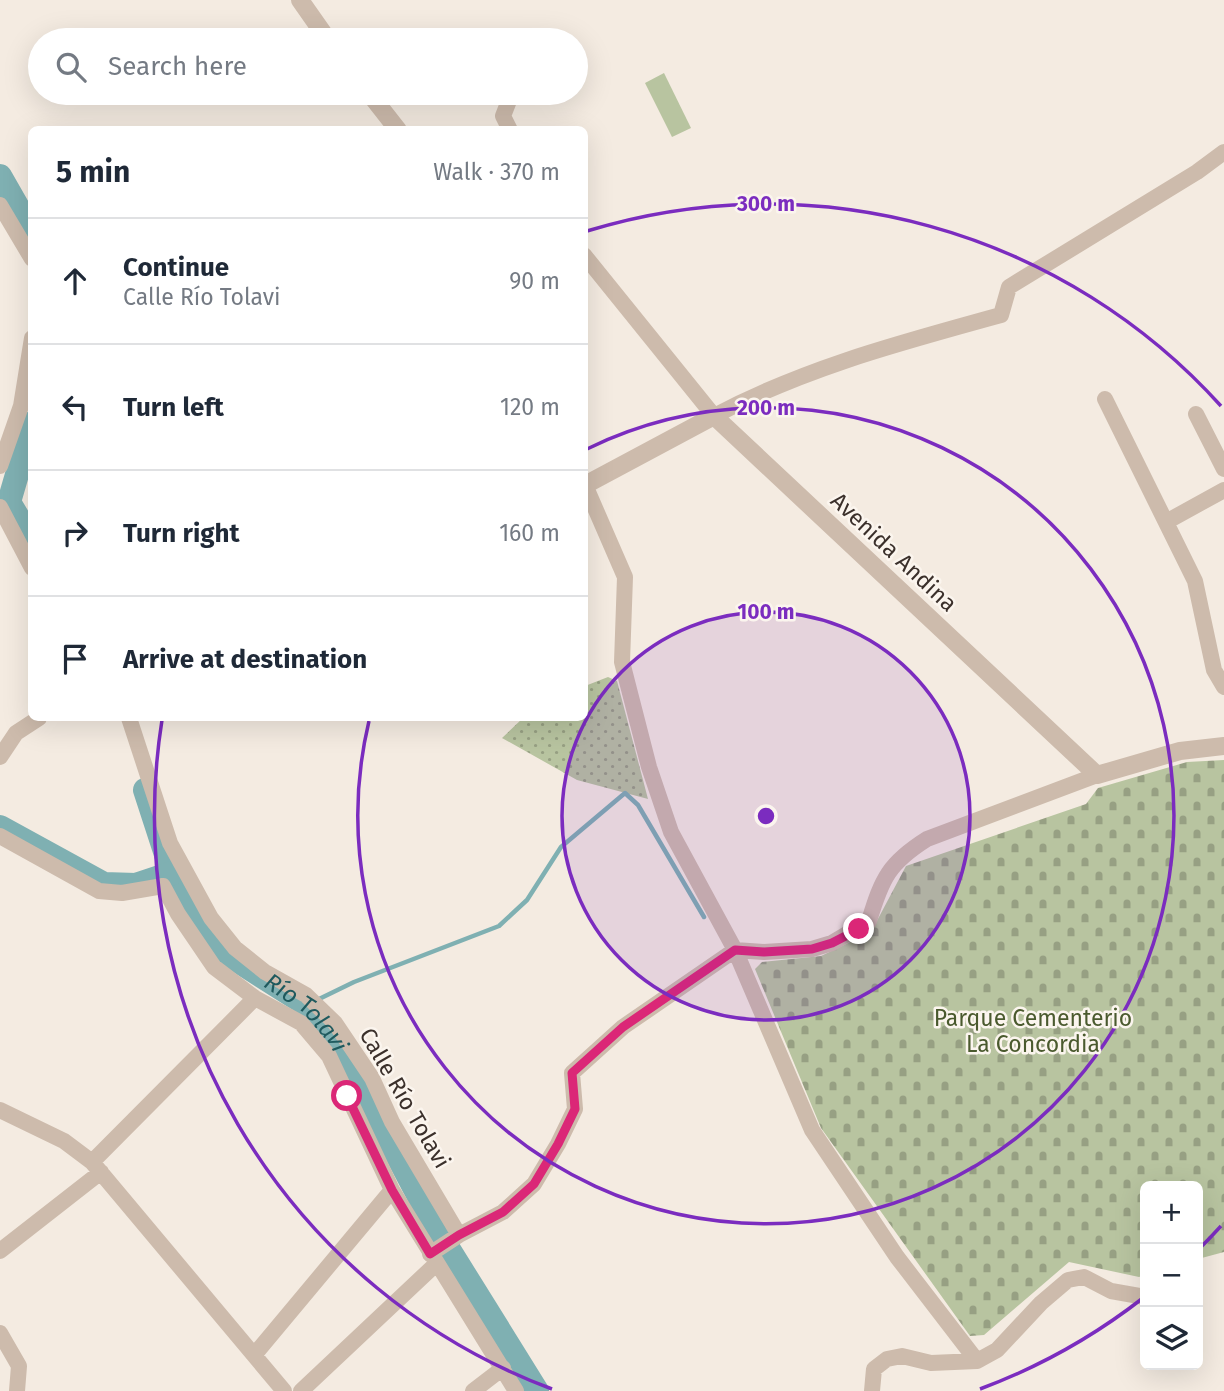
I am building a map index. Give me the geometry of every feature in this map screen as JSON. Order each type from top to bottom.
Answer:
[{"type":"street","points":[[300,0],[320,28]]},
{"type":"street","points":[[378,105],[395,126]]},
{"type":"street","points":[[507,105],[503,116],[508,126]]},
{"type":"street","points":[[588,483],[755,394],[833,363],[1001,315],[1009,287],[1197,172],[1224,152]]},
{"type":"street","points":[[0,205],[28,252]]},
{"type":"street","name":"Avenida Andina","points":[[588,260],[714,416],[1097,775]]},
{"type":"street","points":[[0,466],[22,406],[28,365]]},
{"type":"street","points":[[1105,398],[1195,581],[1214,670],[1224,687]]},
{"type":"street","points":[[1196,414],[1224,469]]},
{"type":"street","points":[[1166,522],[1224,490]]},
{"type":"street","points":[[588,494],[625,577],[622,662],[649,767],[671,832],[735,950],[812,1130],[897,1256],[977,1361]]},
{"type":"street","points":[[0,507],[28,560]]},
{"type":"street","points":[[0,757],[16,733],[34,721]]},
{"type":"street","name":"Calle Río Tolavi","points":[[130,721],[170,843],[211,918],[235,948],[265,972],[306,995],[335,1023],[372,1078],[392,1122],[458,1235]]},
{"type":"street","points":[[301,1391],[432,1257],[458,1235],[503,1212],[534,1184],[575,1109],[572,1073],[623,1027],[735,950],[764,952],[812,949],[832,943],[869,921],[877,892],[890,868],[905,853],[927,839],[1097,775],[1180,751],[1224,746]]},
{"type":"street","name":"Calle Río Tolavi","points":[[0,836],[100,891],[122,893],[163,886],[178,914],[214,967],[255,998],[300,1023],[329,1056],[392,1190],[516,1391]]},
{"type":"street","points":[[0,1251],[96,1167],[255,998]]},
{"type":"street","points":[[0,1110],[64,1141],[96,1167],[284,1391]]},
{"type":"street","points":[[255,1354],[392,1190]]},
{"type":"street","points":[[872,1391],[874,1370],[887,1359],[902,1356],[931,1363],[977,1361],[997,1350],[1041,1303],[1068,1280],[1084,1277],[1111,1291],[1140,1296]]},
{"type":"street","points":[[0,1333],[19,1366],[17,1391]]},
{"type":"street","points":[[473,1391],[503,1368]]},
{"type":"green space","points":[[664,73],[691,128],[672,137],[645,83]]},
{"type":"green space","points":[[608,677],[617,681],[648,799],[577,780],[502,738],[520,721],[588,721],[588,685]]},
{"type":"green space","name":"Parque Cementerio La Concordia","points":[[1224,760],[1224,1252],[1203,1258],[1203,1181],[1140,1181],[1140,1277],[1069,1262],[984,1335],[970,1336],[821,1128],[755,969],[762,962],[821,956],[871,932],[906,866],[1086,804],[1098,788],[1187,762]]},
{"type":"waterway","name":"Río Tolavi","points":[[0,176],[28,225]]},
{"type":"waterway","name":"Río Tolavi","points":[[28,437],[9,502],[28,534]]},
{"type":"waterway","name":"Río Tolavi","points":[[145,790],[172,873],[206,931],[230,956],[307,1005],[335,1038],[435,1227],[537,1391]]},
{"type":"waterway","points":[[317,1000],[354,982],[499,926],[527,900],[561,847],[625,793],[638,805],[704,917]]},
{"type":"waterway","points":[[0,827],[104,884],[136,885],[172,873]]},
{"type":"route","points":[[347,1096],[392,1190],[430,1254],[503,1212],[534,1184],[575,1109],[572,1073],[623,1027],[735,950],[764,952],[812,949],[832,943],[859,929]]}]
